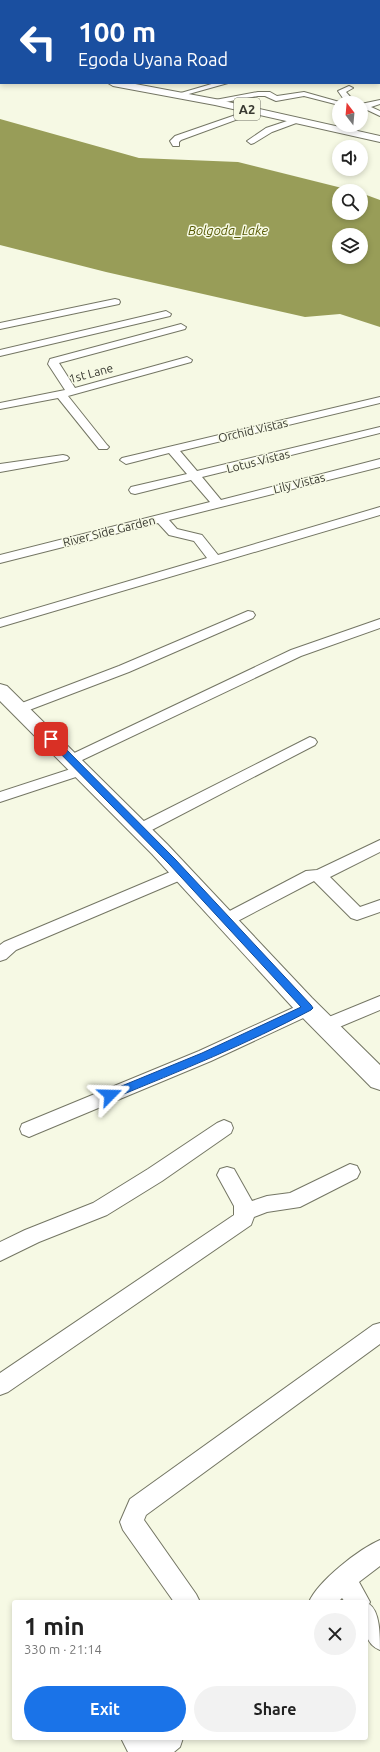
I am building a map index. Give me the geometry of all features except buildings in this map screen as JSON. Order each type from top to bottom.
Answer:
[{"type":"main road","name":"A2","points":[[118,84],[215,102],[380,139]]},
{"type":"main road","points":[[0,690],[78,764],[182,872],[325,1026],[380,1080]]},
{"type":"street","points":[[178,95],[220,84]]},
{"type":"street","points":[[344,96],[342,93],[343,89],[349,88]]},
{"type":"street","points":[[215,102],[258,94],[267,94],[276,99],[304,94],[332,101]]},
{"type":"street","points":[[368,104],[380,102]]},
{"type":"street","points":[[368,108],[380,114]]},
{"type":"street","points":[[176,144],[174,141],[178,138],[214,124],[256,111]]},
{"type":"street","points":[[251,141],[269,130],[296,120]]},
{"type":"street","points":[[0,326],[115,302]]},
{"type":"street","points":[[0,353],[166,314]]},
{"type":"street","points":[[72,392],[53,364],[54,361],[181,327]]},
{"type":"street","name":"1st Lane","points":[[0,406],[72,392],[187,360]]},
{"type":"street","points":[[60,394],[103,447]]},
{"type":"street","name":"Orchid Vistas","points":[[126,460],[380,400]]},
{"type":"street","name":"Lotus Vistas","points":[[135,490],[380,430]]},
{"type":"street","points":[[172,449],[218,504]]},
{"type":"street","points":[[0,468],[63,458]]},
{"type":"street","name":"Lily Vistas","points":[[218,504],[380,463]]},
{"type":"street","name":"River Side Garden","points":[[0,559],[218,504]]},
{"type":"street","points":[[0,623],[380,511]]},
{"type":"street","points":[[161,518],[173,532],[198,538],[215,560]]},
{"type":"street","points":[[19,709],[124,669],[248,615]]},
{"type":"street","points":[[0,797],[78,764],[296,653],[380,623]]},
{"type":"street","points":[[141,829],[310,742]]},
{"type":"street","points":[[226,920],[312,875],[319,876],[380,845]]},
{"type":"street","points":[[0,955],[10,946],[182,872]]},
{"type":"street","points":[[319,876],[357,914],[380,906]]},
{"type":"street","points":[[325,1026],[380,1003]]},
{"type":"street","points":[[29,1129],[192,1062],[308,1008]]},
{"type":"street","points":[[0,1252],[32,1236],[100,1209],[155,1175],[224,1128]]},
{"type":"street","points":[[244,1212],[267,1204],[293,1201],[350,1172]]},
{"type":"street","points":[[0,1385],[244,1219],[244,1205],[227,1175]]},
{"type":"street","points":[[187,1600],[131,1522],[138,1506],[380,1332]]},
{"type":"street","points":[[323,1600],[344,1579],[380,1552]]},
{"type":"street","points":[[344,1579],[357,1600]]},
{"type":"street","points":[[368,1618],[380,1638]]},
{"type":"street","points":[[138,1740],[158,1749]]},
{"type":"water","name":"Bolgoda_Lake","points":[[0,119],[139,158],[238,162],[332,186],[332,220],[368,220],[368,196],[380,200],[380,327],[340,314],[305,317],[106,272],[0,245]]},
{"type":"route","points":[[51,739],[172,862],[308,1008],[206,1056],[110,1095]]}]
